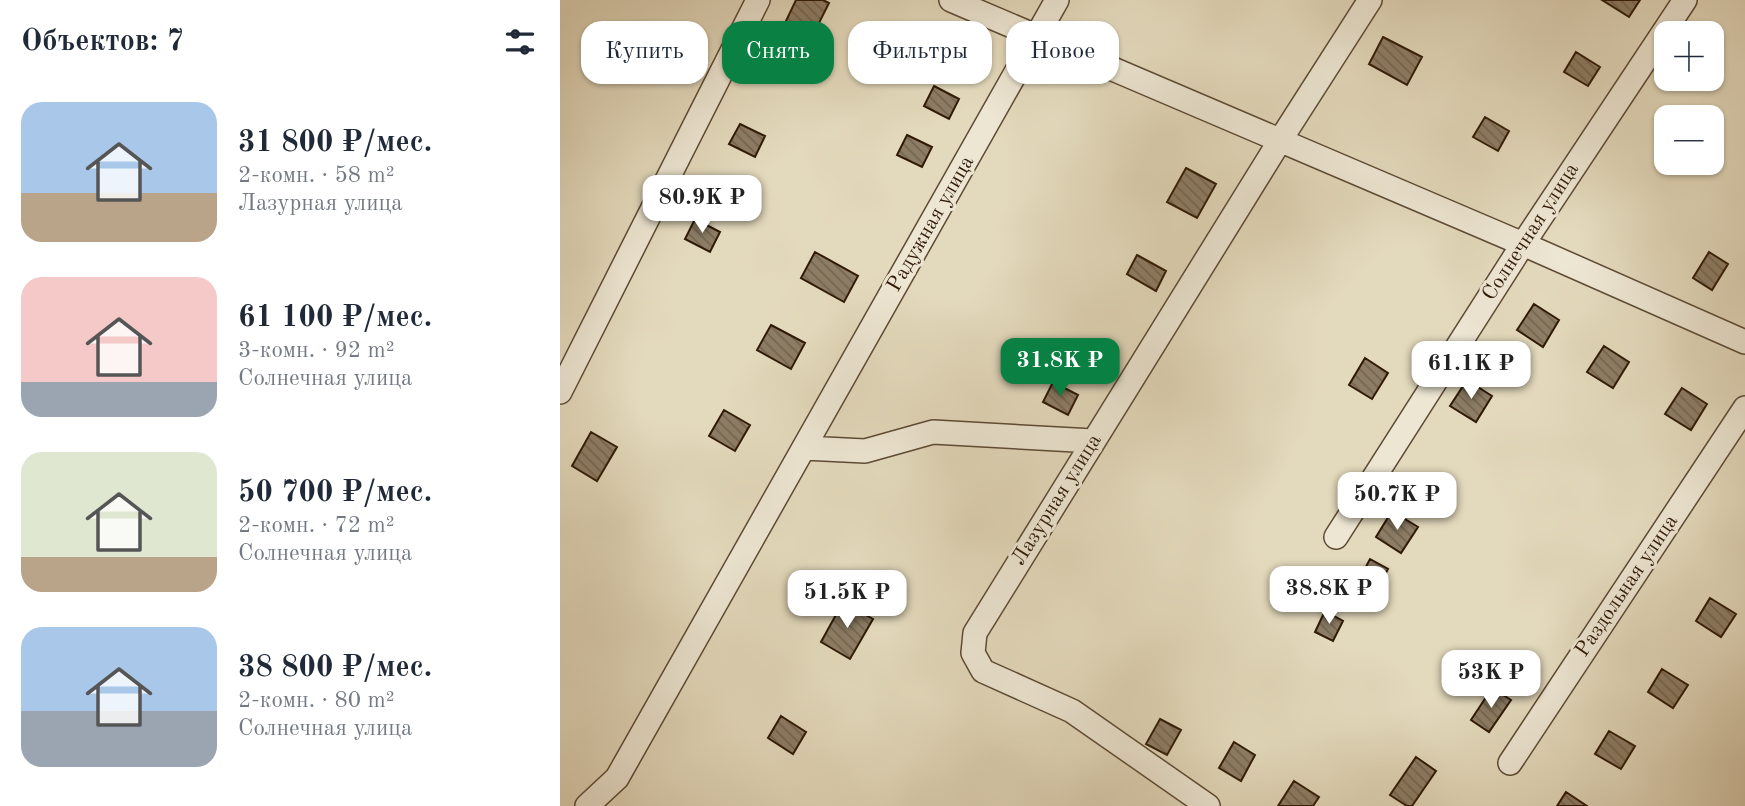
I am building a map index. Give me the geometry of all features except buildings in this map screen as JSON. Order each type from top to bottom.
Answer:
[{"type":"street","points":[[560,392],[758,0]]},
{"type":"street","points":[[951,0],[1006,23]]},
{"type":"street","name":"Радужная улица","points":[[1045,21],[1057,0]]},
{"type":"street","name":"Лазурная улица","points":[[1208,806],[1072,711],[983,671],[973,653],[975,634],[1280,139],[1370,0]]},
{"type":"street","name":"Солнечная улица","points":[[1336,537],[1523,244],[1685,0]]},
{"type":"street","points":[[1119,71],[1745,342]]},
{"type":"street","name":"Радужная улица","points":[[587,806],[617,778],[1010,84]]},
{"type":"street","name":"Раздольная улица","points":[[1510,763],[1745,408]]},
{"type":"street","points":[[804,448],[865,451],[933,432],[1093,441]]}]
